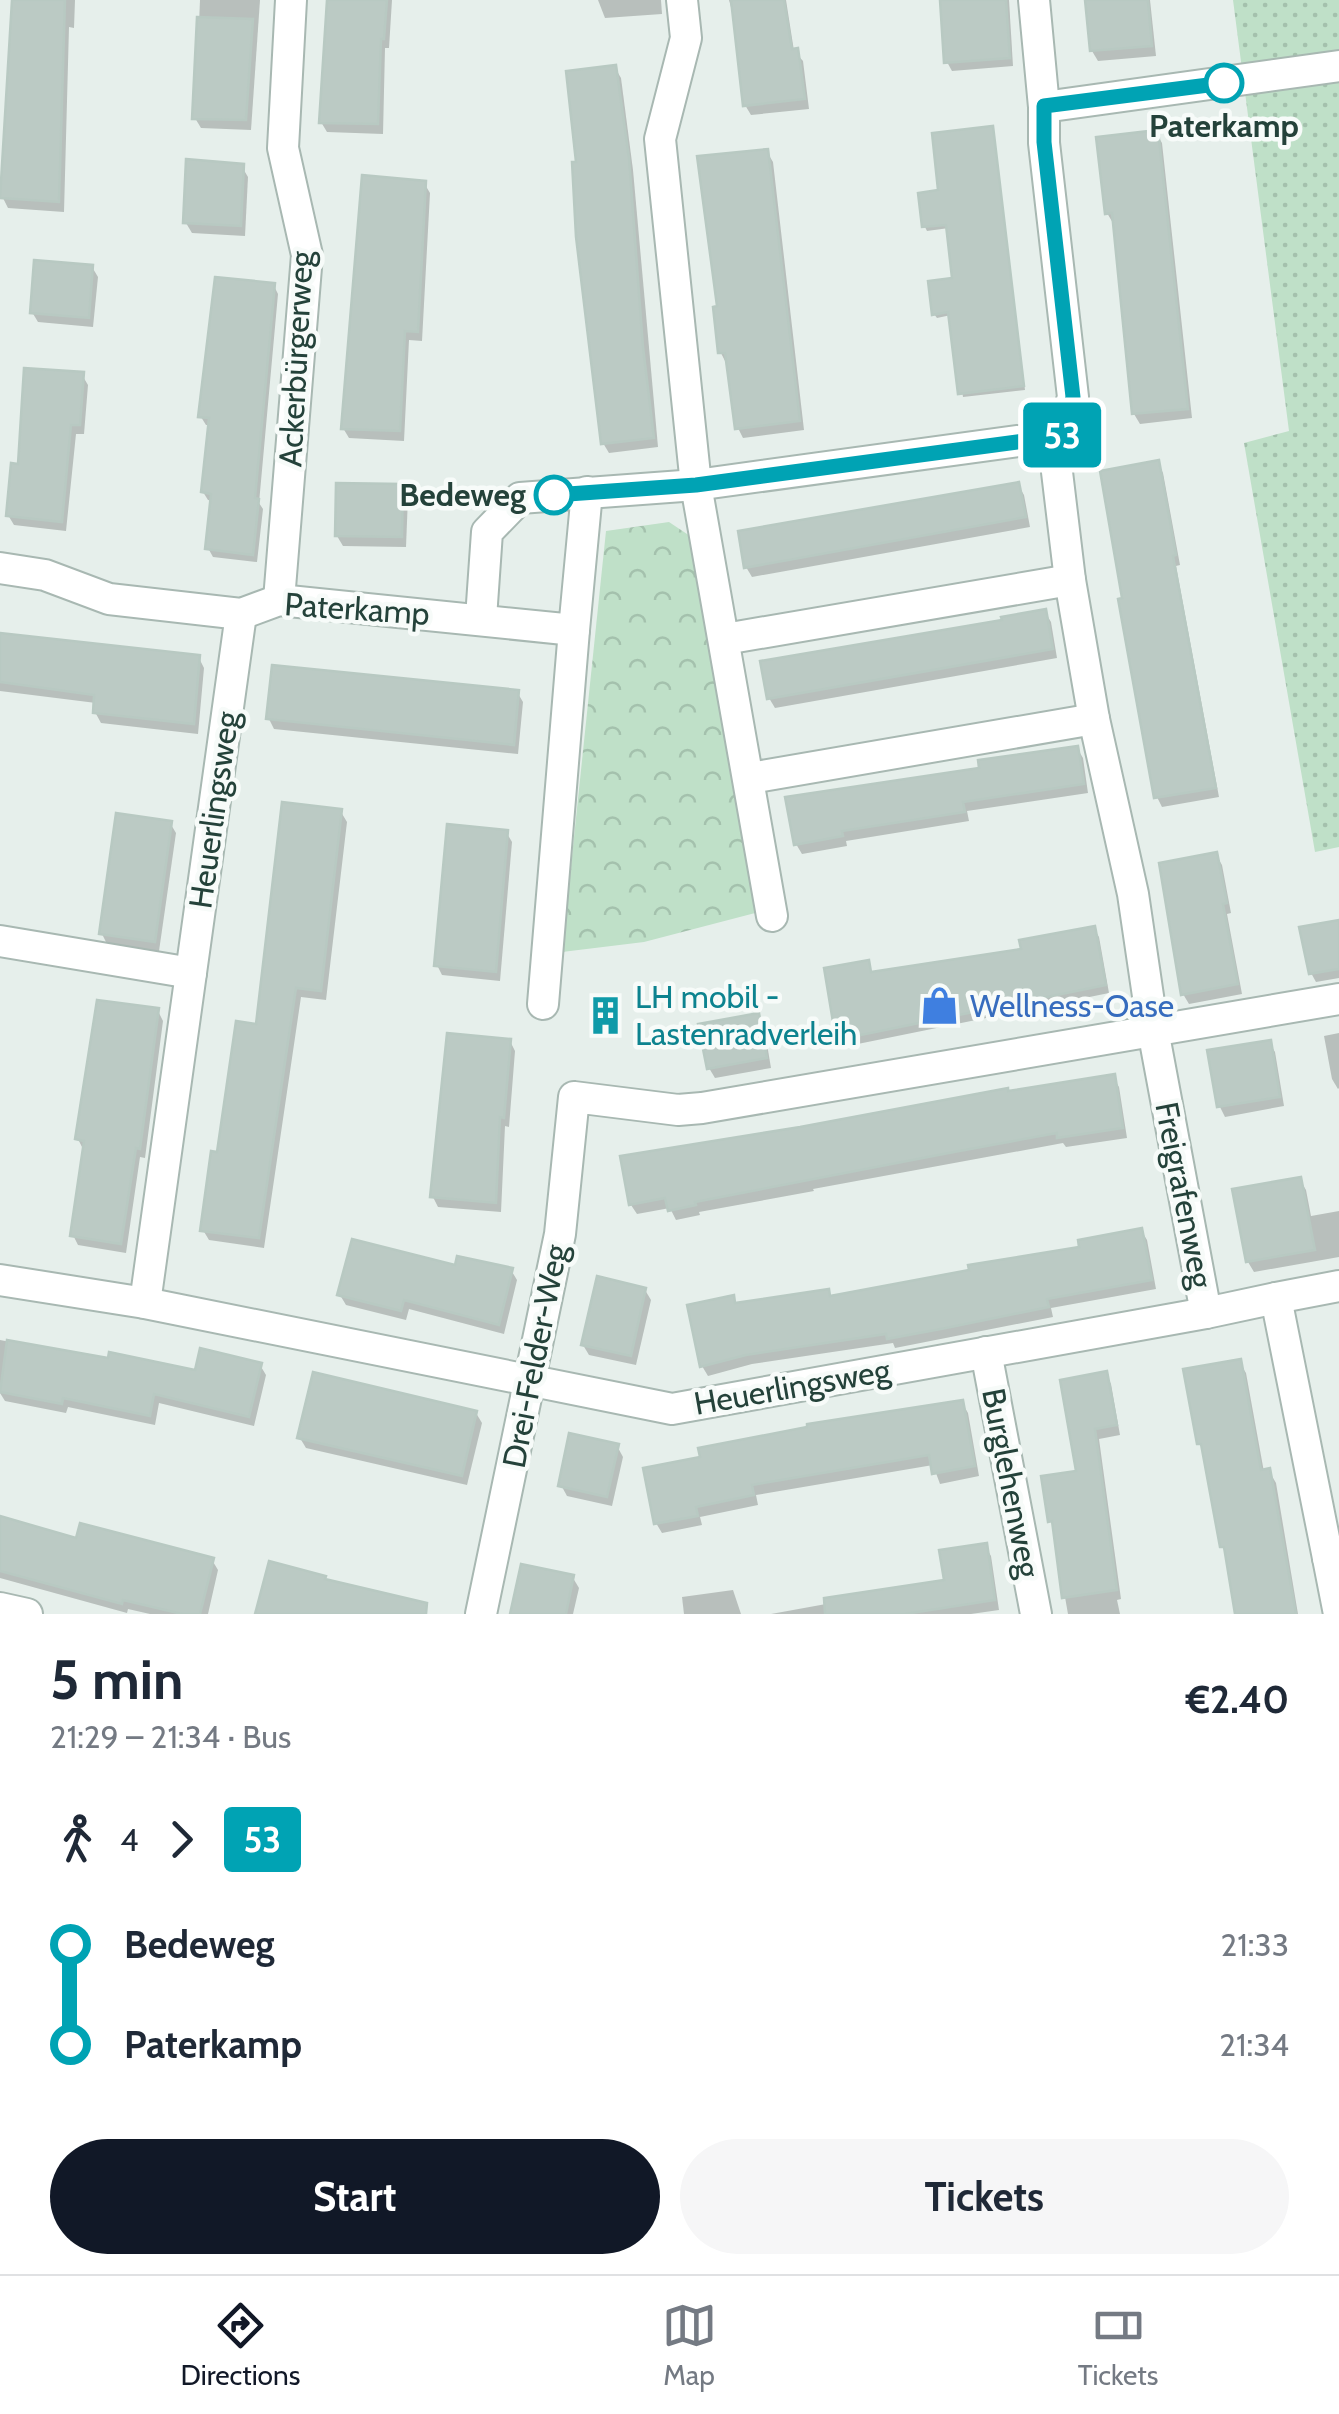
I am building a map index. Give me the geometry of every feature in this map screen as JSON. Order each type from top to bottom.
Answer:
[{"type":"street","name":"Ackerbürgerweg","points":[[279,600],[307,255],[283,148],[290,0]]},
{"type":"street","points":[[682,0],[686,38],[660,138],[696,485],[772,916]]},
{"type":"street","points":[[750,778],[1094,719],[1070,580],[1058,472],[1062,436],[1073,397],[1044,142],[1034,0]]},
{"type":"street","points":[[1044,106],[1339,66]]},
{"type":"street","points":[[481,618],[487,532],[520,498],[696,485],[1062,436]]},
{"type":"street","points":[[543,1004],[587,492]]},
{"type":"street","name":"Paterkamp","points":[[0,568],[44,575],[109,599],[241,614],[279,600],[574,630]]},
{"type":"street","points":[[725,640],[1070,580]]},
{"type":"street","name":"Heuerlingsweg","points":[[145,1304],[241,614]]},
{"type":"street","name":"Freigrafenweg","points":[[1094,719],[1134,894],[1153,1030],[1206,1312],[1339,1286]]},
{"type":"street","points":[[0,941],[191,974]]},
{"type":"street","points":[[1153,1030],[1339,999]]},
{"type":"street","name":"Drei-Felder-Weg","points":[[482,1614],[560,1234],[574,1096],[678,1110],[702,1108],[1153,1030]]},
{"type":"street","name":"Heuerlingsweg","points":[[0,1280],[145,1304],[672,1410],[1206,1312]]},
{"type":"street","points":[[1276,1298],[1334,1556],[1339,1614]]},
{"type":"street","name":"Burglehenweg","points":[[986,1352],[1036,1614]]},
{"type":"street","points":[[0,1608],[26,1614]]},
{"type":"green space","points":[[1233,0],[1339,0],[1339,847],[1315,852],[1244,443],[1289,431]]},
{"type":"green space","points":[[669,522],[696,540],[759,912],[644,942],[562,952],[606,531]]},
{"type":"building","points":[[12,0],[65,0],[59,202],[0,198]]},
{"type":"building","points":[[327,0],[387,0],[381,39],[378,124],[319,123]]},
{"type":"building","points":[[731,0],[784,0],[792,49],[798,48],[805,99],[743,106]]},
{"type":"building","points":[[940,0],[1006,0],[1010,58],[944,63]]},
{"type":"building","points":[[1085,0],[1148,0],[1152,46],[1090,51]]},
{"type":"building","points":[[197,17],[253,19],[246,120],[192,119]]},
{"type":"building","points":[[616,65],[629,158],[654,438],[601,444],[576,237],[572,162],[576,162],[566,71]]},
{"type":"building","points":[[993,126],[1024,386],[958,394],[948,312],[932,315],[928,281],[952,278],[946,225],[922,227],[918,193],[938,190],[932,133]]},
{"type":"building","points":[[1158,130],[1188,409],[1132,414],[1112,213],[1105,214],[1096,137]]},
{"type":"building","points":[[768,149],[800,421],[735,429],[725,353],[718,353],[713,307],[717,306],[697,156]]},
{"type":"building","points":[[186,159],[244,164],[241,226],[183,223]]},
{"type":"building","points":[[362,175],[426,181],[418,332],[405,331],[400,431],[341,429]]},
{"type":"building","points":[[34,260],[93,265],[89,318],[30,313]]},
{"type":"building","points":[[215,277],[275,283],[253,555],[205,549],[211,494],[201,492],[209,418],[198,417]]},
{"type":"building","points":[[24,368],[84,372],[80,425],[71,425],[62,522],[6,516],[11,463],[18,464]]},
{"type":"building","points":[[1159,460],[1216,788],[1154,798],[1118,599],[1122,598],[1100,471]]},
{"type":"building","points":[[1019,482],[1026,517],[744,568],[738,531]]},
{"type":"building","points":[[336,483],[403,484],[402,537],[335,536]]},
{"type":"building","points":[[1046,609],[1053,649],[767,699],[760,661]]},
{"type":"building","points":[[0,633],[200,655],[194,724],[93,713],[94,695],[0,682]]},
{"type":"building","points":[[272,665],[519,690],[514,745],[266,719]]},
{"type":"building","points":[[1078,746],[1084,784],[963,802],[965,812],[842,831],[843,836],[794,845],[785,797],[979,768],[978,760]]},
{"type":"building","points":[[282,802],[342,809],[321,991],[296,988],[259,1238],[200,1231],[211,1151],[217,1152],[236,1021],[256,1024]]},
{"type":"building","points":[[116,813],[172,821],[155,942],[99,934]]},
{"type":"building","points":[[447,824],[508,830],[496,972],[434,966]]},
{"type":"building","points":[[1217,852],[1238,984],[1181,995],[1159,863]]},
{"type":"building","points":[[1339,920],[1339,969],[1309,974],[1299,927]]},
{"type":"building","points":[[1095,926],[1106,985],[836,1040],[824,968],[869,960],[871,972],[1021,949],[1019,940]]},
{"type":"building","points":[[97,1000],[159,1008],[140,1149],[136,1148],[121,1244],[70,1236],[84,1141],[75,1139]]},
{"type":"building","points":[[759,1013],[767,1058],[707,1069],[698,1024]]},
{"type":"building","points":[[447,1033],[511,1039],[504,1118],[500,1117],[496,1203],[430,1197]]},
{"type":"building","points":[[1271,1040],[1280,1097],[1217,1107],[1207,1050]]},
{"type":"building","points":[[1115,1074],[1123,1128],[1057,1138],[1057,1133],[695,1202],[696,1205],[668,1211],[665,1198],[629,1205],[620,1156],[1008,1088]]},
{"type":"building","points":[[1301,1177],[1315,1250],[1246,1262],[1232,1189]]},
{"type":"building","points":[[1142,1228],[1152,1280],[1047,1299],[1049,1307],[946,1328],[887,1339],[886,1334],[746,1355],[700,1367],[687,1305],[734,1295],[735,1303],[829,1289],[830,1296],[969,1270],[968,1265],[1079,1247],[1078,1240]]},
{"type":"building","points":[[352,1239],[455,1265],[457,1256],[513,1268],[499,1325],[404,1300],[401,1311],[337,1295]]},
{"type":"building","points":[[597,1276],[646,1288],[631,1356],[581,1345]]},
{"type":"building","points":[[7,1340],[108,1358],[109,1352],[195,1370],[200,1348],[262,1363],[249,1417],[154,1394],[150,1416],[63,1398],[62,1404],[0,1392]]},
{"type":"building","points":[[1241,1359],[1261,1470],[1270,1468],[1296,1614],[1235,1614],[1201,1444],[1197,1444],[1183,1369]]},
{"type":"building","points":[[1107,1371],[1117,1425],[1095,1429],[1117,1590],[1062,1598],[1052,1521],[1048,1522],[1041,1476],[1076,1471],[1060,1380]]},
{"type":"building","points":[[313,1372],[477,1411],[462,1476],[297,1438]]},
{"type":"building","points":[[963,1400],[975,1466],[932,1474],[929,1455],[752,1485],[754,1495],[696,1507],[698,1516],[654,1524],[643,1468],[700,1457],[698,1448],[807,1424]]},
{"type":"building","points":[[569,1433],[619,1444],[607,1497],[558,1486]]},
{"type":"building","points":[[0,1516],[76,1538],[80,1523],[214,1558],[200,1614],[182,1614],[123,1600],[122,1604],[0,1571]]},
{"type":"building","points":[[987,1543],[995,1600],[905,1614],[825,1614],[824,1598],[944,1580],[939,1550]]},
{"type":"building","points":[[269,1561],[326,1576],[325,1579],[427,1603],[426,1614],[255,1614]]},
{"type":"building","points":[[521,1564],[574,1575],[566,1614],[510,1614]]},
{"type":"bus line","name":"53","points":[[554,495],[696,485],[1062,436],[1073,397],[1044,142],[1044,106],[1224,83]]},
{"type":"place","name":"Paterkamp","points":[[1224,83]]},
{"type":"place","name":"Bedeweg","points":[[554,495]]},
{"type":"place","name":"Wellness-Oase","points":[[940,1006]]},
{"type":"place","name":"LH mobil - Lastenradverleih","points":[[605,1015]]}]
